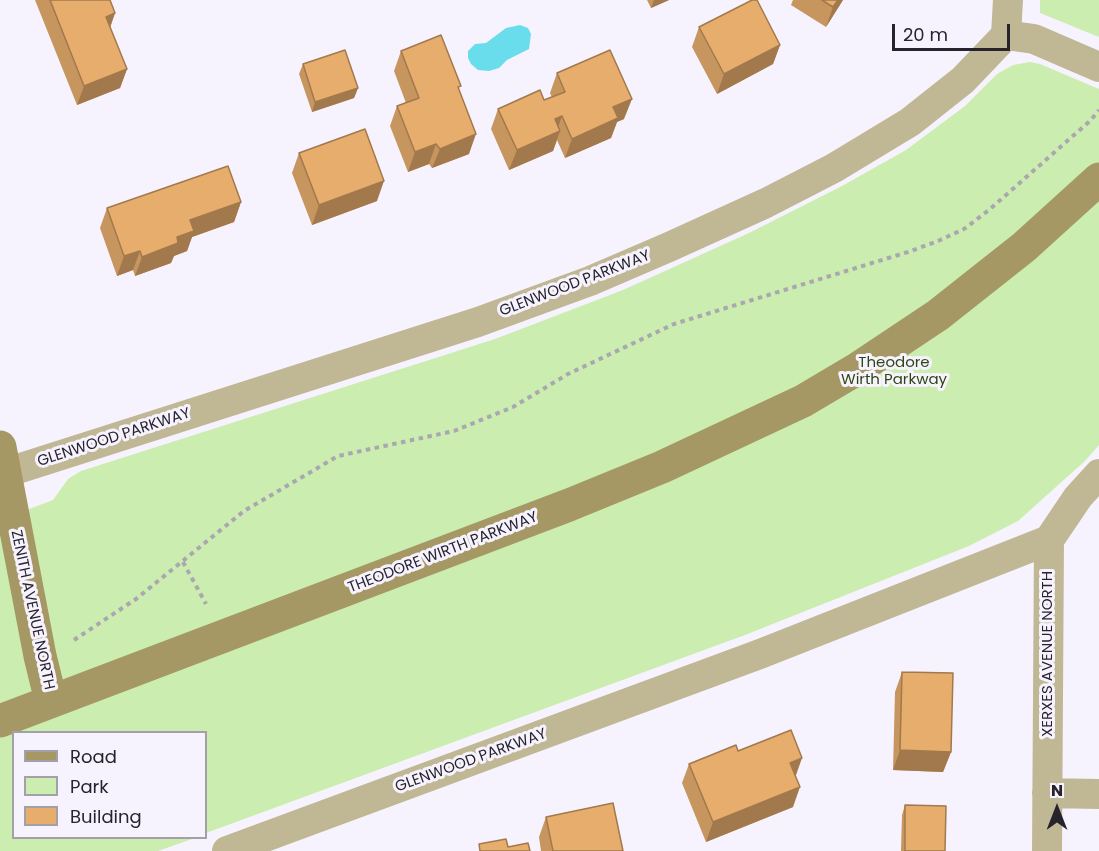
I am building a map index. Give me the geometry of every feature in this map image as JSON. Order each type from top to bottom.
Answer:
[{"type":"street","points":[[1008,0],[1006,35],[1034,39],[1099,67]]},
{"type":"street","name":"GLENWOOD PARKWAY","points":[[2,460],[478,322],[590,281],[766,203],[824,173],[910,122],[963,80],[1006,35]]},
{"type":"street","name":"THEODORE WIRTH PARKWAY","points":[[0,721],[569,505],[662,467],[802,401],[856,369],[938,315],[1024,247],[1099,179]]},
{"type":"street","name":"ZENITH AVENUE NORTH","points":[[2,460],[40,656],[51,701]]},
{"type":"street","points":[[1049,540],[1078,497],[1099,474]]},
{"type":"street","name":"GLENWOOD PARKWAY","points":[[227,851],[760,654],[1049,540]]},
{"type":"street","name":"XERXES AVENUE NORTH","points":[[1047,851],[1049,540]]},
{"type":"street","points":[[1047,793],[1099,794]]},
{"type":"path","points":[[40,656],[83,636],[136,599],[244,511],[338,456],[454,431],[513,407],[568,374],[674,324],[908,252],[964,229],[989,210],[1091,120],[1099,110]]},
{"type":"path","points":[[183,562],[223,636]]},
{"type":"green space","points":[[1040,0],[1099,0],[1099,37],[1040,13]]},
{"type":"green space","name":"Theodore Wirth Parkway","points":[[1030,62],[1040,64],[1099,89],[1099,445],[1085,461],[1018,521],[969,546],[745,635],[207,833],[207,731],[12,731],[12,839],[192,839],[158,851],[0,851],[0,520],[53,500],[68,479],[81,471],[495,339],[623,290],[749,233],[842,186],[906,150],[965,106],[997,74],[1013,65]]},
{"type":"water","points":[[520,25],[528,28],[531,34],[529,49],[507,60],[499,68],[489,71],[478,70],[471,64],[468,51],[475,44],[486,43],[506,28]]},
{"type":"building","points":[[50,0],[110,0],[115,13],[106,17],[127,69],[84,86]]},
{"type":"building","points":[[752,0],[757,0],[780,45],[724,74],[699,27]]},
{"type":"building","points":[[822,0],[838,0],[833,7]]},
{"type":"building","points":[[441,35],[461,86],[458,87],[476,134],[440,149],[436,144],[415,152],[397,106],[419,98],[401,51]]},
{"type":"building","points":[[345,50],[358,88],[315,102],[303,64]]},
{"type":"building","points":[[610,50],[632,99],[613,107],[618,118],[572,139],[562,116],[555,119],[560,131],[517,150],[498,109],[540,90],[544,100],[565,92],[557,73]]},
{"type":"building","points":[[365,129],[384,181],[319,205],[299,153]]},
{"type":"building","points":[[228,166],[241,202],[190,220],[194,231],[177,237],[178,243],[142,257],[140,251],[124,256],[107,208]]},
{"type":"building","points":[[902,672],[953,673],[951,752],[900,750]]},
{"type":"building","points":[[791,730],[802,758],[790,763],[800,787],[713,822],[689,764],[736,745],[738,751]]},
{"type":"building","points":[[613,803],[623,851],[553,851],[546,817]]},
{"type":"building","points":[[905,805],[946,806],[945,851],[905,851]]},
{"type":"building","points":[[506,839],[508,847],[528,843],[530,851],[480,851],[479,844]]}]
